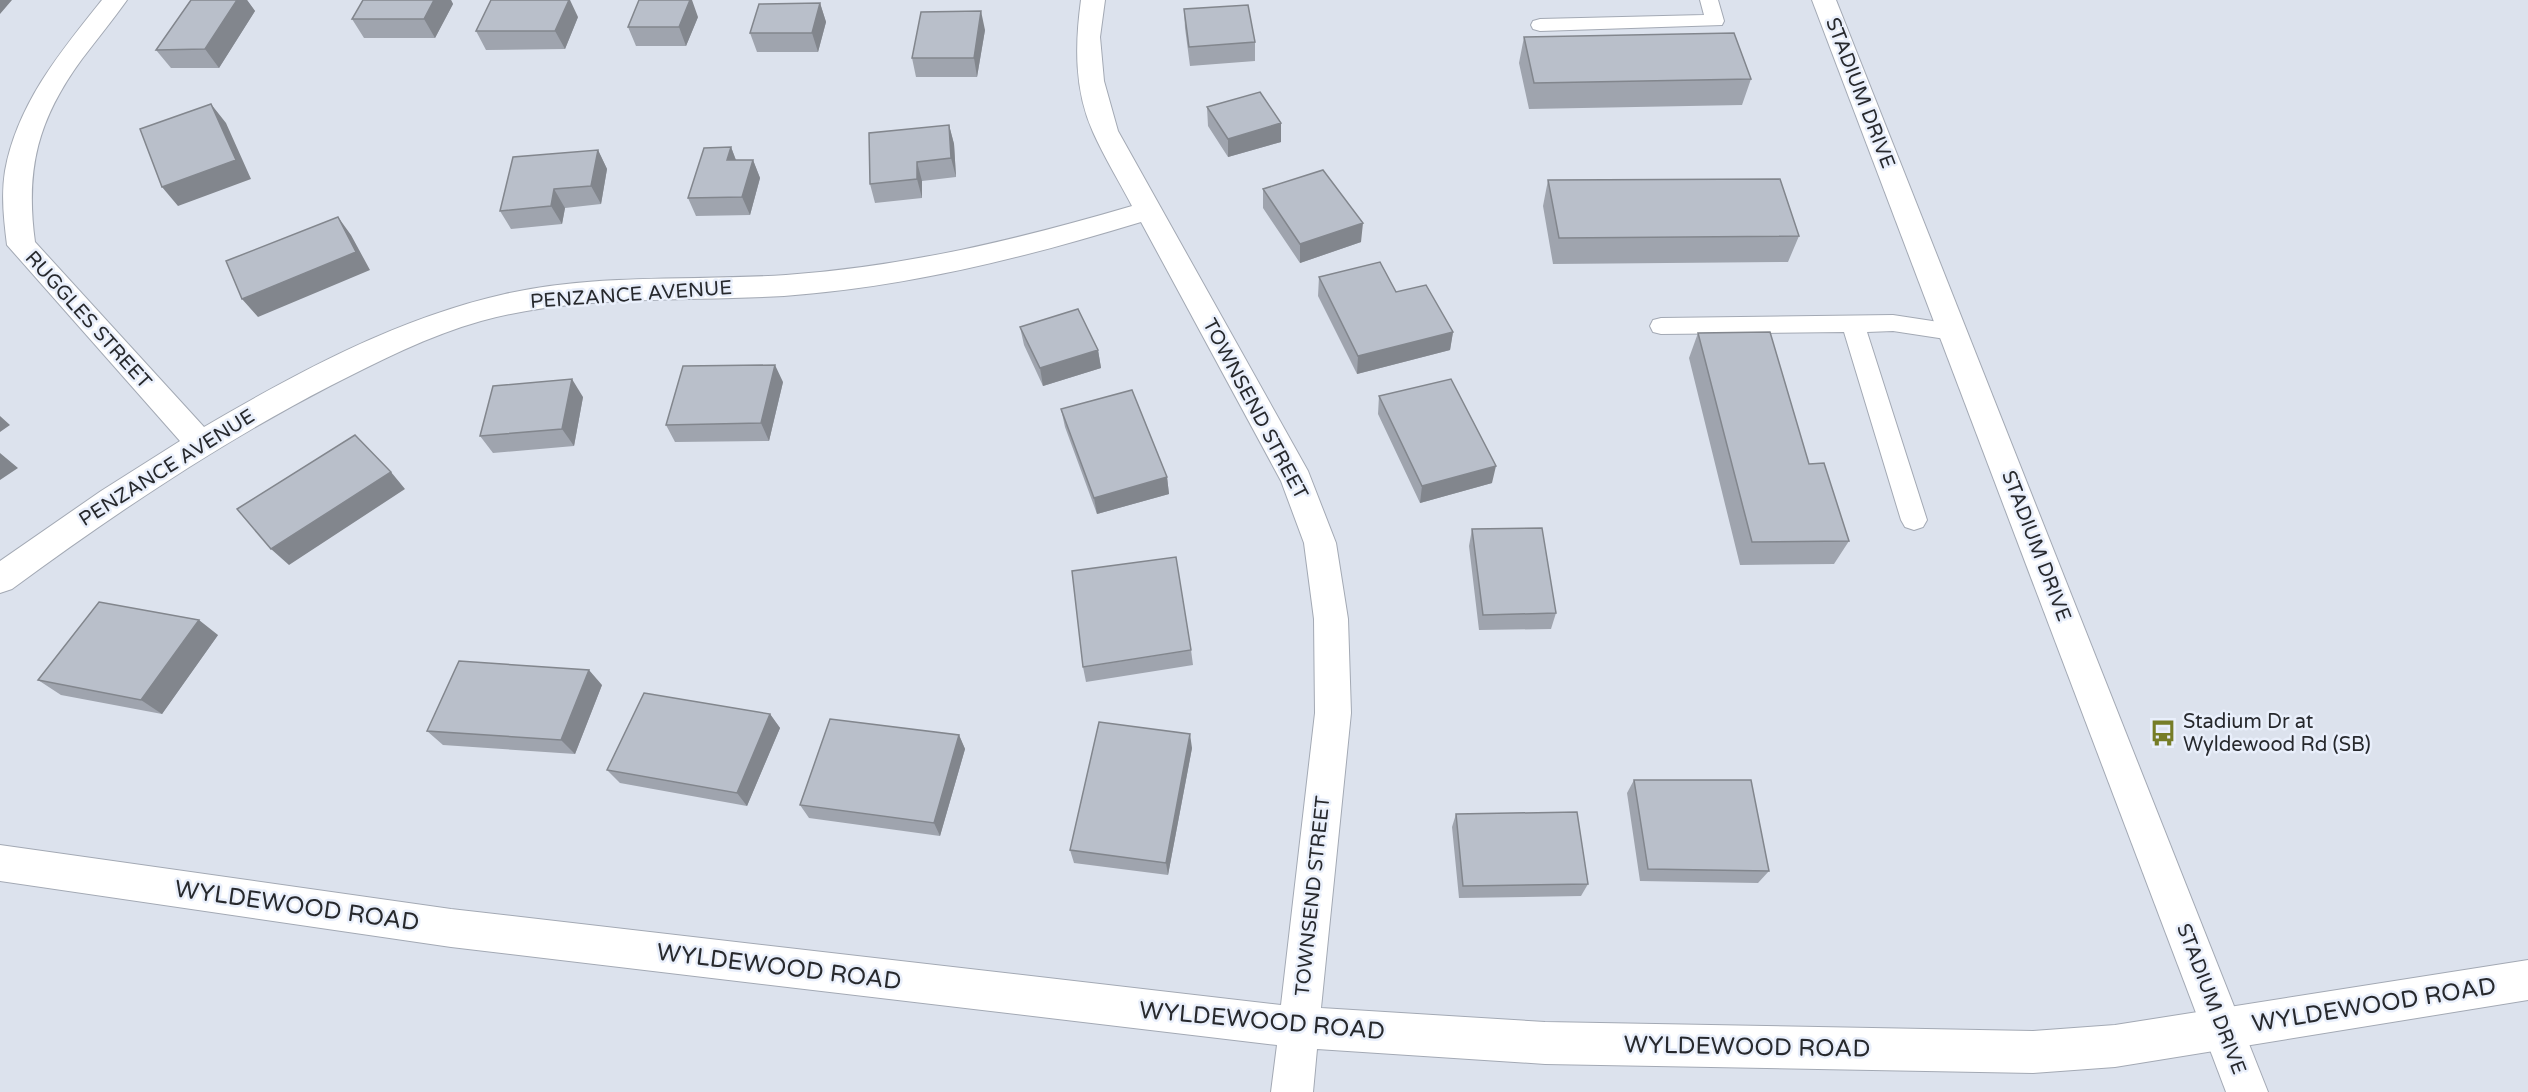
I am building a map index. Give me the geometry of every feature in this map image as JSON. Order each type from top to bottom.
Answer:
[{"type":"street","name":"RUGGLES STREET","points":[[115,0],[46,86],[16,135],[7,181],[12,222],[21,245],[200,443]]},
{"type":"street","name":"TOWNSEND STREET","points":[[1093,0],[1088,37],[1091,81],[1105,131],[1297,480],[1320,543],[1331,619],[1333,713],[1292,1092]]},
{"type":"street","name":"STADIUM DRIVE","points":[[1824,0],[2247,1092]]},
{"type":"street","name":"PENZANCE AVENUE","points":[[0,579],[200,443],[375,349],[424,329],[509,304],[601,292],[820,282],[915,270],[1015,249],[1147,211]]},
{"type":"street","name":"WYLDEWOOD ROAD","points":[[0,862],[462,929],[1299,1028],[1545,1043],[2032,1052],[2115,1046],[2442,996],[2528,980]]},
{"type":"lane","points":[[1540,24],[1715,21],[1708,0]]},
{"type":"lane","points":[[1661,326],[1893,323],[1952,332]]},
{"type":"lane","points":[[1853,324],[1914,520]]},
{"type":"building","points":[[191,0],[237,0],[205,49],[156,50]]},
{"type":"building","points":[[363,0],[434,0],[424,19],[352,19]]},
{"type":"building","points":[[491,0],[569,0],[555,31],[476,31]]},
{"type":"building","points":[[639,0],[690,0],[679,27],[628,27]]},
{"type":"building","points":[[820,3],[812,33],[750,33],[759,4]]},
{"type":"building","points":[[1248,5],[1255,42],[1189,47],[1184,9]]},
{"type":"building","points":[[981,11],[974,58],[912,58],[921,12]]},
{"type":"building","points":[[1734,33],[1751,79],[1534,83],[1524,37]]},
{"type":"building","points":[[1260,92],[1281,123],[1228,139],[1207,107]]},
{"type":"building","points":[[211,104],[236,160],[162,187],[140,129]]},
{"type":"building","points":[[949,125],[951,158],[917,162],[917,179],[870,184],[869,133]]},
{"type":"building","points":[[731,147],[727,160],[753,160],[742,197],[688,198],[704,148]]},
{"type":"building","points":[[598,150],[591,186],[554,189],[551,206],[500,211],[513,157]]},
{"type":"building","points":[[1323,170],[1363,223],[1300,244],[1263,189]]},
{"type":"building","points":[[1780,179],[1799,236],[1559,238],[1548,180]]},
{"type":"building","points":[[338,217],[356,252],[242,299],[226,261]]},
{"type":"building","points":[[1380,262],[1396,292],[1426,285],[1453,332],[1358,356],[1319,277]]},
{"type":"building","points":[[1078,309],[1098,350],[1040,368],[1020,327]]},
{"type":"building","points":[[1770,332],[1809,464],[1824,463],[1849,541],[1752,542],[1698,333]]},
{"type":"building","points":[[775,365],[761,423],[666,425],[683,366]]},
{"type":"building","points":[[572,379],[562,429],[480,436],[493,386]]},
{"type":"building","points":[[1451,379],[1496,466],[1422,486],[1379,396]]},
{"type":"building","points":[[1132,390],[1167,477],[1094,498],[1061,409]]},
{"type":"building","points":[[355,435],[391,472],[271,549],[237,509]]},
{"type":"building","points":[[1542,528],[1556,613],[1483,615],[1472,529]]},
{"type":"building","points":[[1176,557],[1191,650],[1083,667],[1072,571]]},
{"type":"building","points":[[99,602],[199,620],[141,700],[38,680]]},
{"type":"building","points":[[459,661],[589,670],[561,740],[427,731]]},
{"type":"building","points":[[644,693],[770,714],[737,793],[607,770]]},
{"type":"building","points":[[830,719],[959,735],[934,823],[800,805]]},
{"type":"building","points":[[1099,722],[1190,734],[1166,863],[1070,850]]},
{"type":"building","points":[[1634,780],[1751,780],[1769,871],[1648,869]]},
{"type":"building","points":[[1577,812],[1588,884],[1463,886],[1456,814]]},
{"type":"place","name":"Stadium Dr at Wyldewood Rd (SB)","points":[[2163,733]]}]
